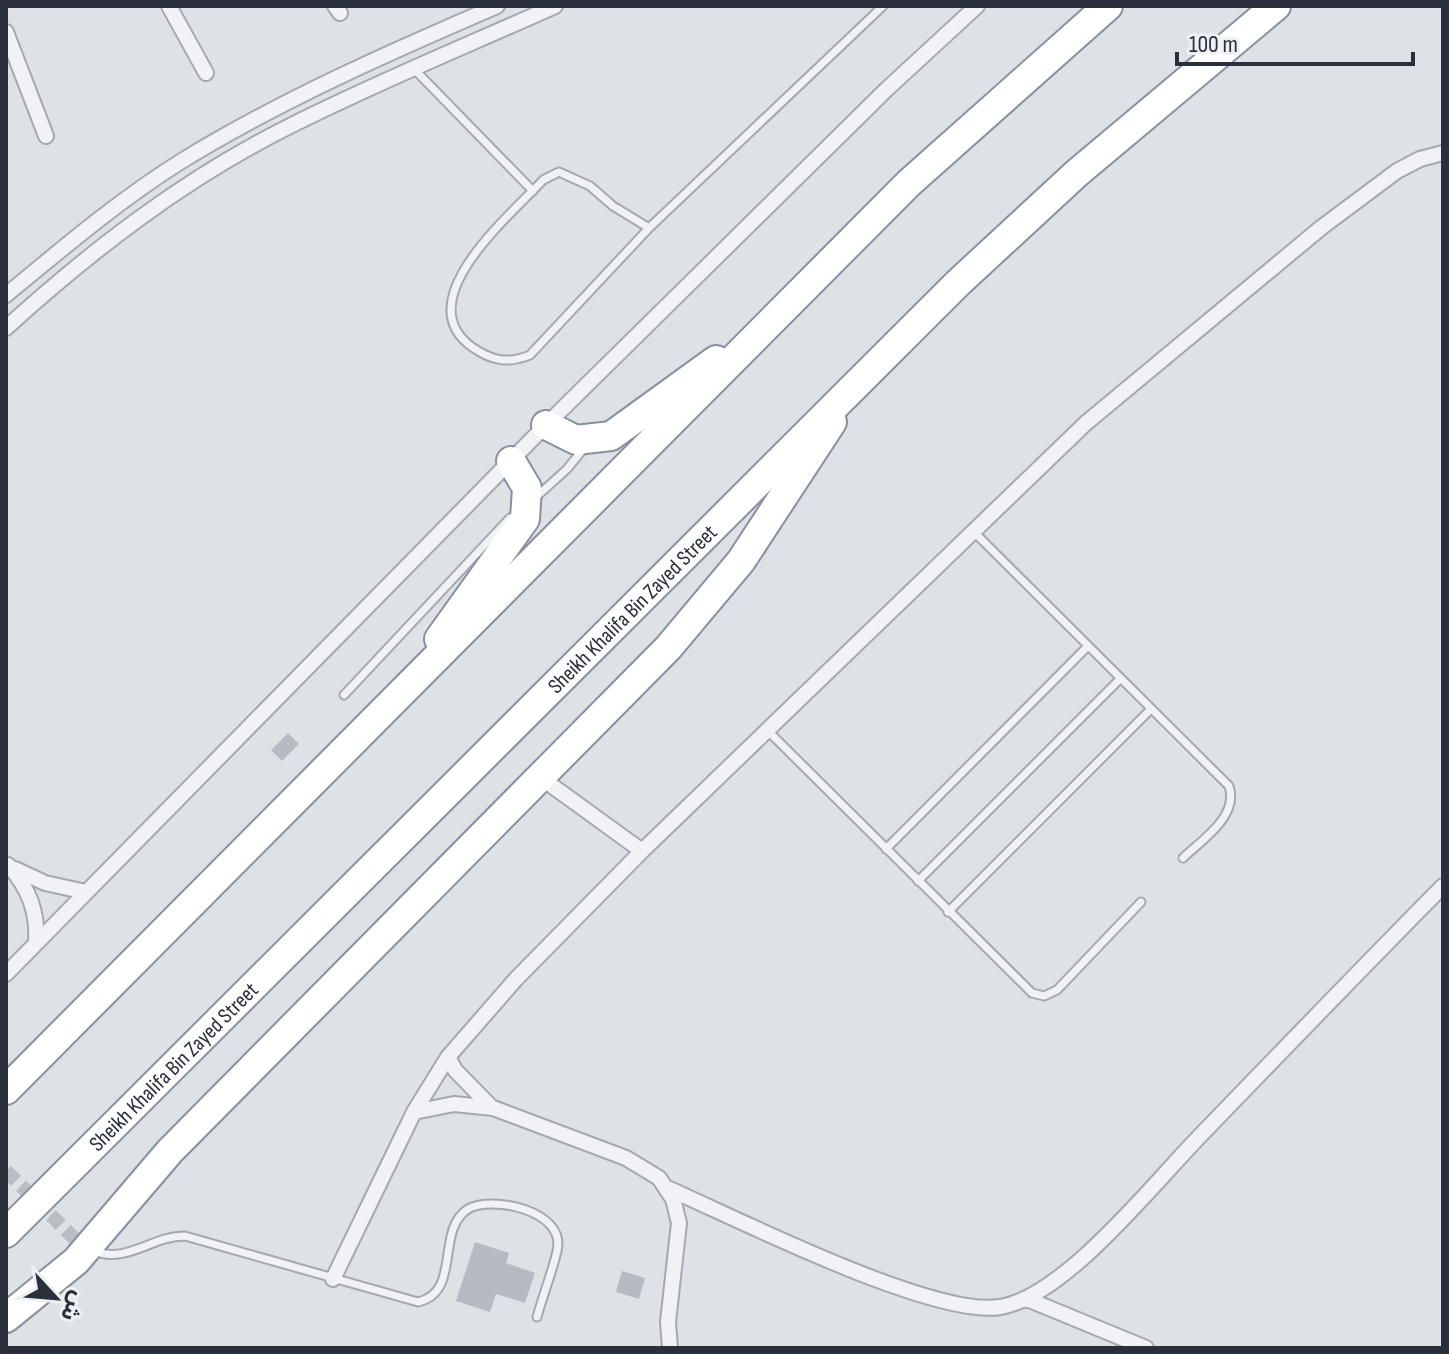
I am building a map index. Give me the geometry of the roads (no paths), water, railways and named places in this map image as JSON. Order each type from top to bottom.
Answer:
[{"type":"highway","points":[[6,1090],[954,140],[1108,6]]},
{"type":"highway","name":"Sheikh Khalifa Bin Zayed Street","points":[[6,1233],[854,385],[1077,173],[1276,6]]},
{"type":"highway","points":[[546,425],[566,438],[588,441],[621,430],[681,384],[758,335]]},
{"type":"highway","points":[[6,1318],[84,1246],[170,1151],[668,648],[718,591],[783,501],[854,385]]},
{"type":"highway","points":[[414,681],[460,608],[517,532],[528,503],[525,480],[511,461]]},
{"type":"street","points":[[169,6],[206,73]]},
{"type":"street","points":[[6,295],[87,230],[180,162],[272,108],[369,60],[497,6]]},
{"type":"street","points":[[6,328],[108,241],[194,181],[286,128],[555,6]]},
{"type":"street","points":[[6,974],[546,425],[888,88],[977,6]]},
{"type":"street","points":[[6,32],[46,136]]},
{"type":"street","points":[[333,1279],[414,1112],[448,1057],[516,979],[642,851],[769,732],[1086,423],[1299,246],[1397,171],[1420,159],[1443,153]]},
{"type":"street","points":[[540,777],[642,851]]},
{"type":"street","points":[[7,865],[45,883],[86,892]]},
{"type":"street","points":[[7,865],[28,893],[37,926],[36,943]]},
{"type":"street","points":[[414,1112],[454,1104],[493,1108],[638,1163],[667,1188],[922,1297],[998,1308],[1027,1299],[1047,1287],[1129,1212],[1443,886]]},
{"type":"street","points":[[448,1057],[455,1070],[493,1108]]},
{"type":"street","points":[[667,1188],[679,1223],[667,1332],[670,1348]]},
{"type":"street","points":[[1027,1299],[1146,1348]]},
{"type":"lane","points":[[649,228],[613,206],[590,186],[559,172],[533,191],[464,267],[453,288],[450,308],[458,331],[469,345],[498,360],[513,362],[530,355],[649,228],[883,6]]},
{"type":"lane","points":[[415,70],[533,191]]},
{"type":"lane","points":[[344,695],[503,525],[567,469],[588,441]]},
{"type":"lane","points":[[973,530],[1119,680],[1225,780],[1231,792],[1231,804],[1226,816],[1183,858]]},
{"type":"lane","points":[[886,849],[1087,647]]},
{"type":"lane","points":[[918,881],[1119,680]]},
{"type":"lane","points":[[948,912],[1150,710]]},
{"type":"lane","points":[[769,732],[1027,989],[1044,996],[1057,990],[1141,902]]},
{"type":"lane","points":[[84,1246],[118,1256],[166,1237],[185,1236],[406,1301],[425,1301],[440,1287],[452,1229],[466,1210],[481,1205],[532,1212],[550,1222],[558,1241],[537,1317]]},
{"type":"tunnel","points":[[6,1171],[80,1244]]}]
